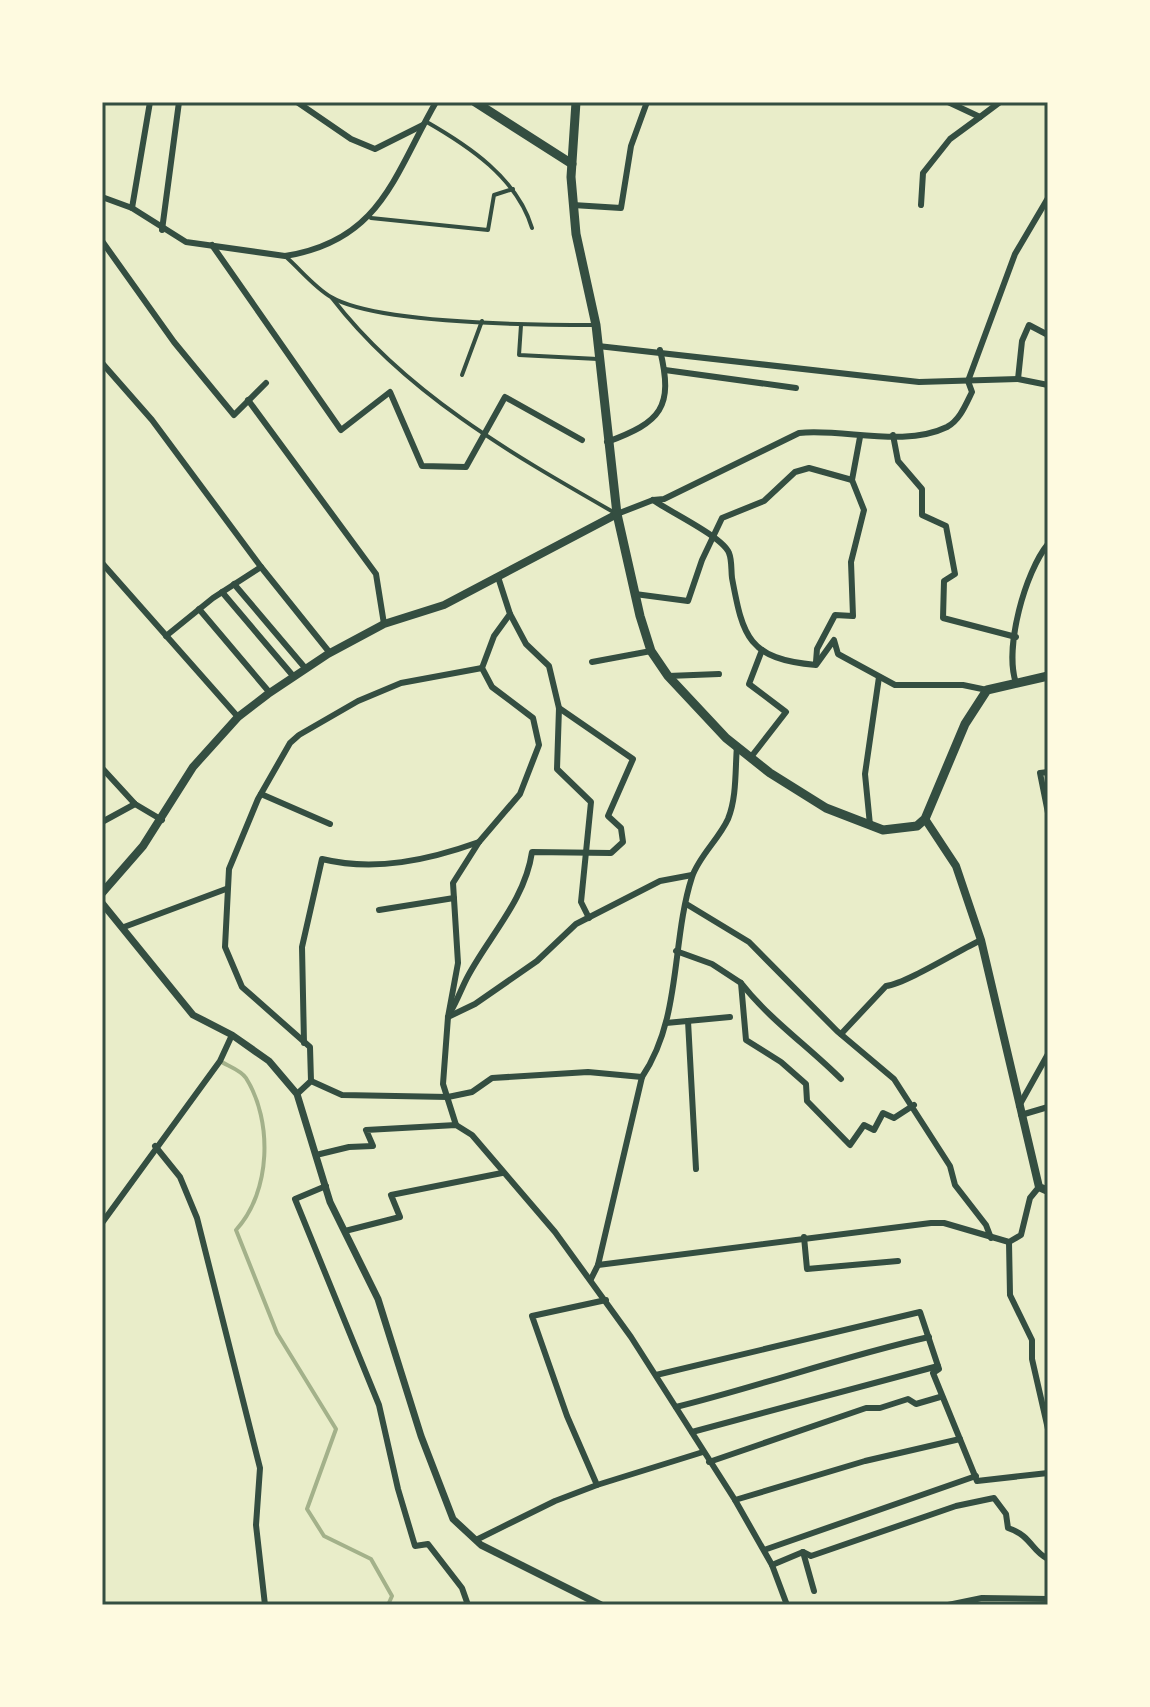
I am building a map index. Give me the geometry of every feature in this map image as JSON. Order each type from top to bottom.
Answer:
[{"type":"main road","points":[[475,102],[572,164]]},
{"type":"main road","points":[[576,102],[573,205],[579,255],[596,325],[617,514],[651,651],[668,676],[751,757],[826,808],[883,830],[917,826],[925,819],[965,724],[987,690],[1048,676]]},
{"type":"main road","points":[[102,893],[162,820],[193,767],[238,717],[270,693],[330,653],[384,624],[444,605],[617,514]]},
{"type":"main road","points":[[925,819],[956,866],[981,940],[1019,1111],[1044,1189]]},
{"type":"street","points":[[132,208],[150,102]]},
{"type":"street","points":[[162,230],[179,102]]},
{"type":"street","points":[[297,102],[351,139],[375,149],[424,123]]},
{"type":"street","points":[[102,197],[132,208],[162,230],[186,242],[285,256],[332,241],[371,218],[386,197],[436,102]]},
{"type":"street","points":[[573,205],[621,208],[631,146],[647,102]]},
{"type":"street","points":[[948,102],[980,117]]},
{"type":"street","points":[[921,205],[923,173],[950,139],[1000,102]]},
{"type":"street","points":[[424,123],[497,171],[524,202],[532,228]]},
{"type":"street","points":[[371,218],[488,230],[494,195],[513,189]]},
{"type":"street","points":[[285,256],[332,298],[395,368],[485,435],[617,514],[664,499],[799,433],[821,431],[860,437],[948,427],[972,392],[968,381],[1015,254],[1048,198]]},
{"type":"street","points":[[102,241],[174,342],[234,415],[266,383]]},
{"type":"street","points":[[212,245],[341,430],[390,392],[422,466],[466,467],[505,397],[582,440]]},
{"type":"street","points":[[332,298],[379,311],[521,325],[596,325]]},
{"type":"street","points":[[462,375],[482,321]]},
{"type":"street","points":[[521,325],[519,355],[598,359]]},
{"type":"street","points":[[1018,379],[1022,341],[1029,325],[1048,335]]},
{"type":"street","points":[[598,346],[660,350],[919,382],[1018,379],[1048,385]]},
{"type":"street","points":[[607,442],[654,419],[666,401],[665,370],[660,350]]},
{"type":"street","points":[[102,363],[152,420],[261,567],[330,653]]},
{"type":"street","points":[[665,370],[796,388]]},
{"type":"street","points":[[248,400],[376,574],[384,624]]},
{"type":"street","points":[[893,435],[898,461],[922,489],[922,515],[946,526],[952,544],[955,574],[944,581],[943,618],[1016,637]]},
{"type":"street","points":[[816,665],[817,649],[835,615],[853,616],[855,601],[851,562],[864,510],[852,480],[860,437]]},
{"type":"street","points":[[635,594],[688,601],[722,518],[764,501],[795,472],[809,468],[852,480]]},
{"type":"street","points":[[653,500],[687,523],[713,535],[730,554],[742,630],[762,650],[794,663],[816,665]]},
{"type":"street","points":[[1016,683],[1011,668],[1026,583],[1048,544]]},
{"type":"street","points":[[102,563],[238,717]]},
{"type":"street","points":[[166,636],[222,592],[261,567]]},
{"type":"street","points":[[498,577],[510,614],[526,644],[549,666],[559,708],[557,769],[591,802],[589,851],[581,902],[589,918]]},
{"type":"street","points":[[234,584],[306,669]]},
{"type":"street","points":[[222,592],[294,677]]},
{"type":"street","points":[[199,609],[270,693]]},
{"type":"street","points":[[456,1125],[443,1084],[448,1017],[458,963],[453,883],[479,842],[520,794],[539,745],[533,718],[492,687],[482,668],[494,636],[510,614]]},
{"type":"street","points":[[816,665],[834,640],[838,654],[895,685],[963,685],[987,690]]},
{"type":"street","points":[[751,757],[786,712],[749,684],[762,650]]},
{"type":"street","points":[[592,662],[651,651]]},
{"type":"street","points":[[297,1094],[311,1081],[310,1047],[242,987],[225,947],[226,889],[233,859],[261,794],[290,743],[358,701],[401,683],[482,668]]},
{"type":"street","points":[[668,676],[719,674]]},
{"type":"street","points":[[870,825],[865,774],[879,677]]},
{"type":"street","points":[[448,1017],[467,978],[515,899],[529,871],[532,852],[611,853],[623,842],[621,828],[608,816],[633,759],[559,708]]},
{"type":"street","points":[[591,1279],[598,1265],[642,1077],[656,1057],[666,1023],[676,951],[692,875],[727,819],[733,801],[737,746]]},
{"type":"street","points":[[102,768],[135,804],[162,820]]},
{"type":"street","points":[[1048,772],[1040,773],[1048,813]]},
{"type":"street","points":[[261,794],[330,824]]},
{"type":"street","points":[[102,822],[135,804]]},
{"type":"street","points":[[304,1043],[302,947],[322,859],[373,865],[439,856],[479,842]]},
{"type":"street","points":[[448,1017],[475,1004],[537,961],[576,924],[660,881],[692,875]]},
{"type":"street","points":[[124,927],[226,889]]},
{"type":"street","points":[[379,910],[454,898]]},
{"type":"street","points":[[102,903],[193,1015],[232,1035],[269,1061],[297,1094],[326,1186],[378,1299],[421,1436],[453,1519],[476,1540],[601,1605]]},
{"type":"street","points":[[688,905],[749,942],[841,1034],[894,1079],[914,1105],[950,1166],[955,1185],[986,1225],[991,1238]]},
{"type":"street","points":[[841,1034],[886,986],[902,984],[924,968],[981,940]]},
{"type":"street","points":[[676,951],[712,964],[741,983],[776,1022],[841,1079]]},
{"type":"street","points":[[741,983],[746,1040],[781,1062],[806,1084],[807,1101],[850,1145],[864,1125],[874,1130],[883,1113],[894,1118],[914,1105]]},
{"type":"street","points":[[666,1023],[730,1017]]},
{"type":"street","points":[[688,1021],[696,1169]]},
{"type":"street","points":[[102,1223],[155,1146],[220,1061],[232,1035]]},
{"type":"street","points":[[1019,1111],[1048,1054]]},
{"type":"street","points":[[311,1081],[342,1095],[448,1097],[472,1092],[492,1078],[588,1072],[642,1077]]},
{"type":"street","points":[[1019,1111],[1048,1107]]},
{"type":"street","points":[[316,1155],[349,1147],[373,1146],[366,1130],[456,1125],[472,1135],[555,1232],[606,1300],[735,1500],[772,1565],[787,1605]]},
{"type":"street","points":[[155,1146],[180,1177],[197,1218],[260,1468],[256,1525],[265,1605]]},
{"type":"street","points":[[345,1231],[400,1217],[391,1195],[502,1173]]},
{"type":"street","points":[[326,1186],[295,1199],[379,1405],[415,1546],[428,1544],[462,1588],[468,1605]]},
{"type":"street","points":[[598,1265],[804,1237],[944,1223],[1009,1242],[1021,1235],[1030,1198],[1044,1189]]},
{"type":"street","points":[[804,1237],[807,1269],[898,1261]]},
{"type":"street","points":[[1009,1242],[1010,1295],[1032,1340],[1032,1359],[1048,1429]]},
{"type":"street","points":[[597,1485],[567,1416],[532,1316],[606,1300]]},
{"type":"street","points":[[656,1375],[907,1312],[920,1312],[938,1366]]},
{"type":"street","points":[[676,1407],[762,1386],[863,1352],[929,1337]]},
{"type":"street","points":[[938,1366],[933,1373],[940,1397],[977,1481],[990,1482],[1048,1473]]},
{"type":"street","points":[[692,1432],[938,1366]]},
{"type":"street","points":[[709,1462],[866,1408],[880,1408],[908,1399],[916,1404],[940,1397]]},
{"type":"street","points":[[735,1500],[865,1461],[960,1439]]},
{"type":"street","points":[[476,1540],[555,1501],[703,1452]]},
{"type":"street","points":[[764,1550],[976,1476]]},
{"type":"street","points":[[772,1565],[803,1552],[811,1556],[956,1506],[994,1498],[1006,1514],[1008,1528],[1026,1534],[1040,1556],[1048,1559]]},
{"type":"street","points":[[803,1552],[814,1591]]},
{"type":"street","points":[[948,1605],[982,1598],[1048,1599]]},
{"type":"waterway","points":[[220,1061],[246,1078],[255,1095],[264,1135],[262,1177],[248,1214],[236,1230],[277,1333],[336,1429],[307,1509],[324,1536],[371,1559],[392,1596],[388,1605]]}]
